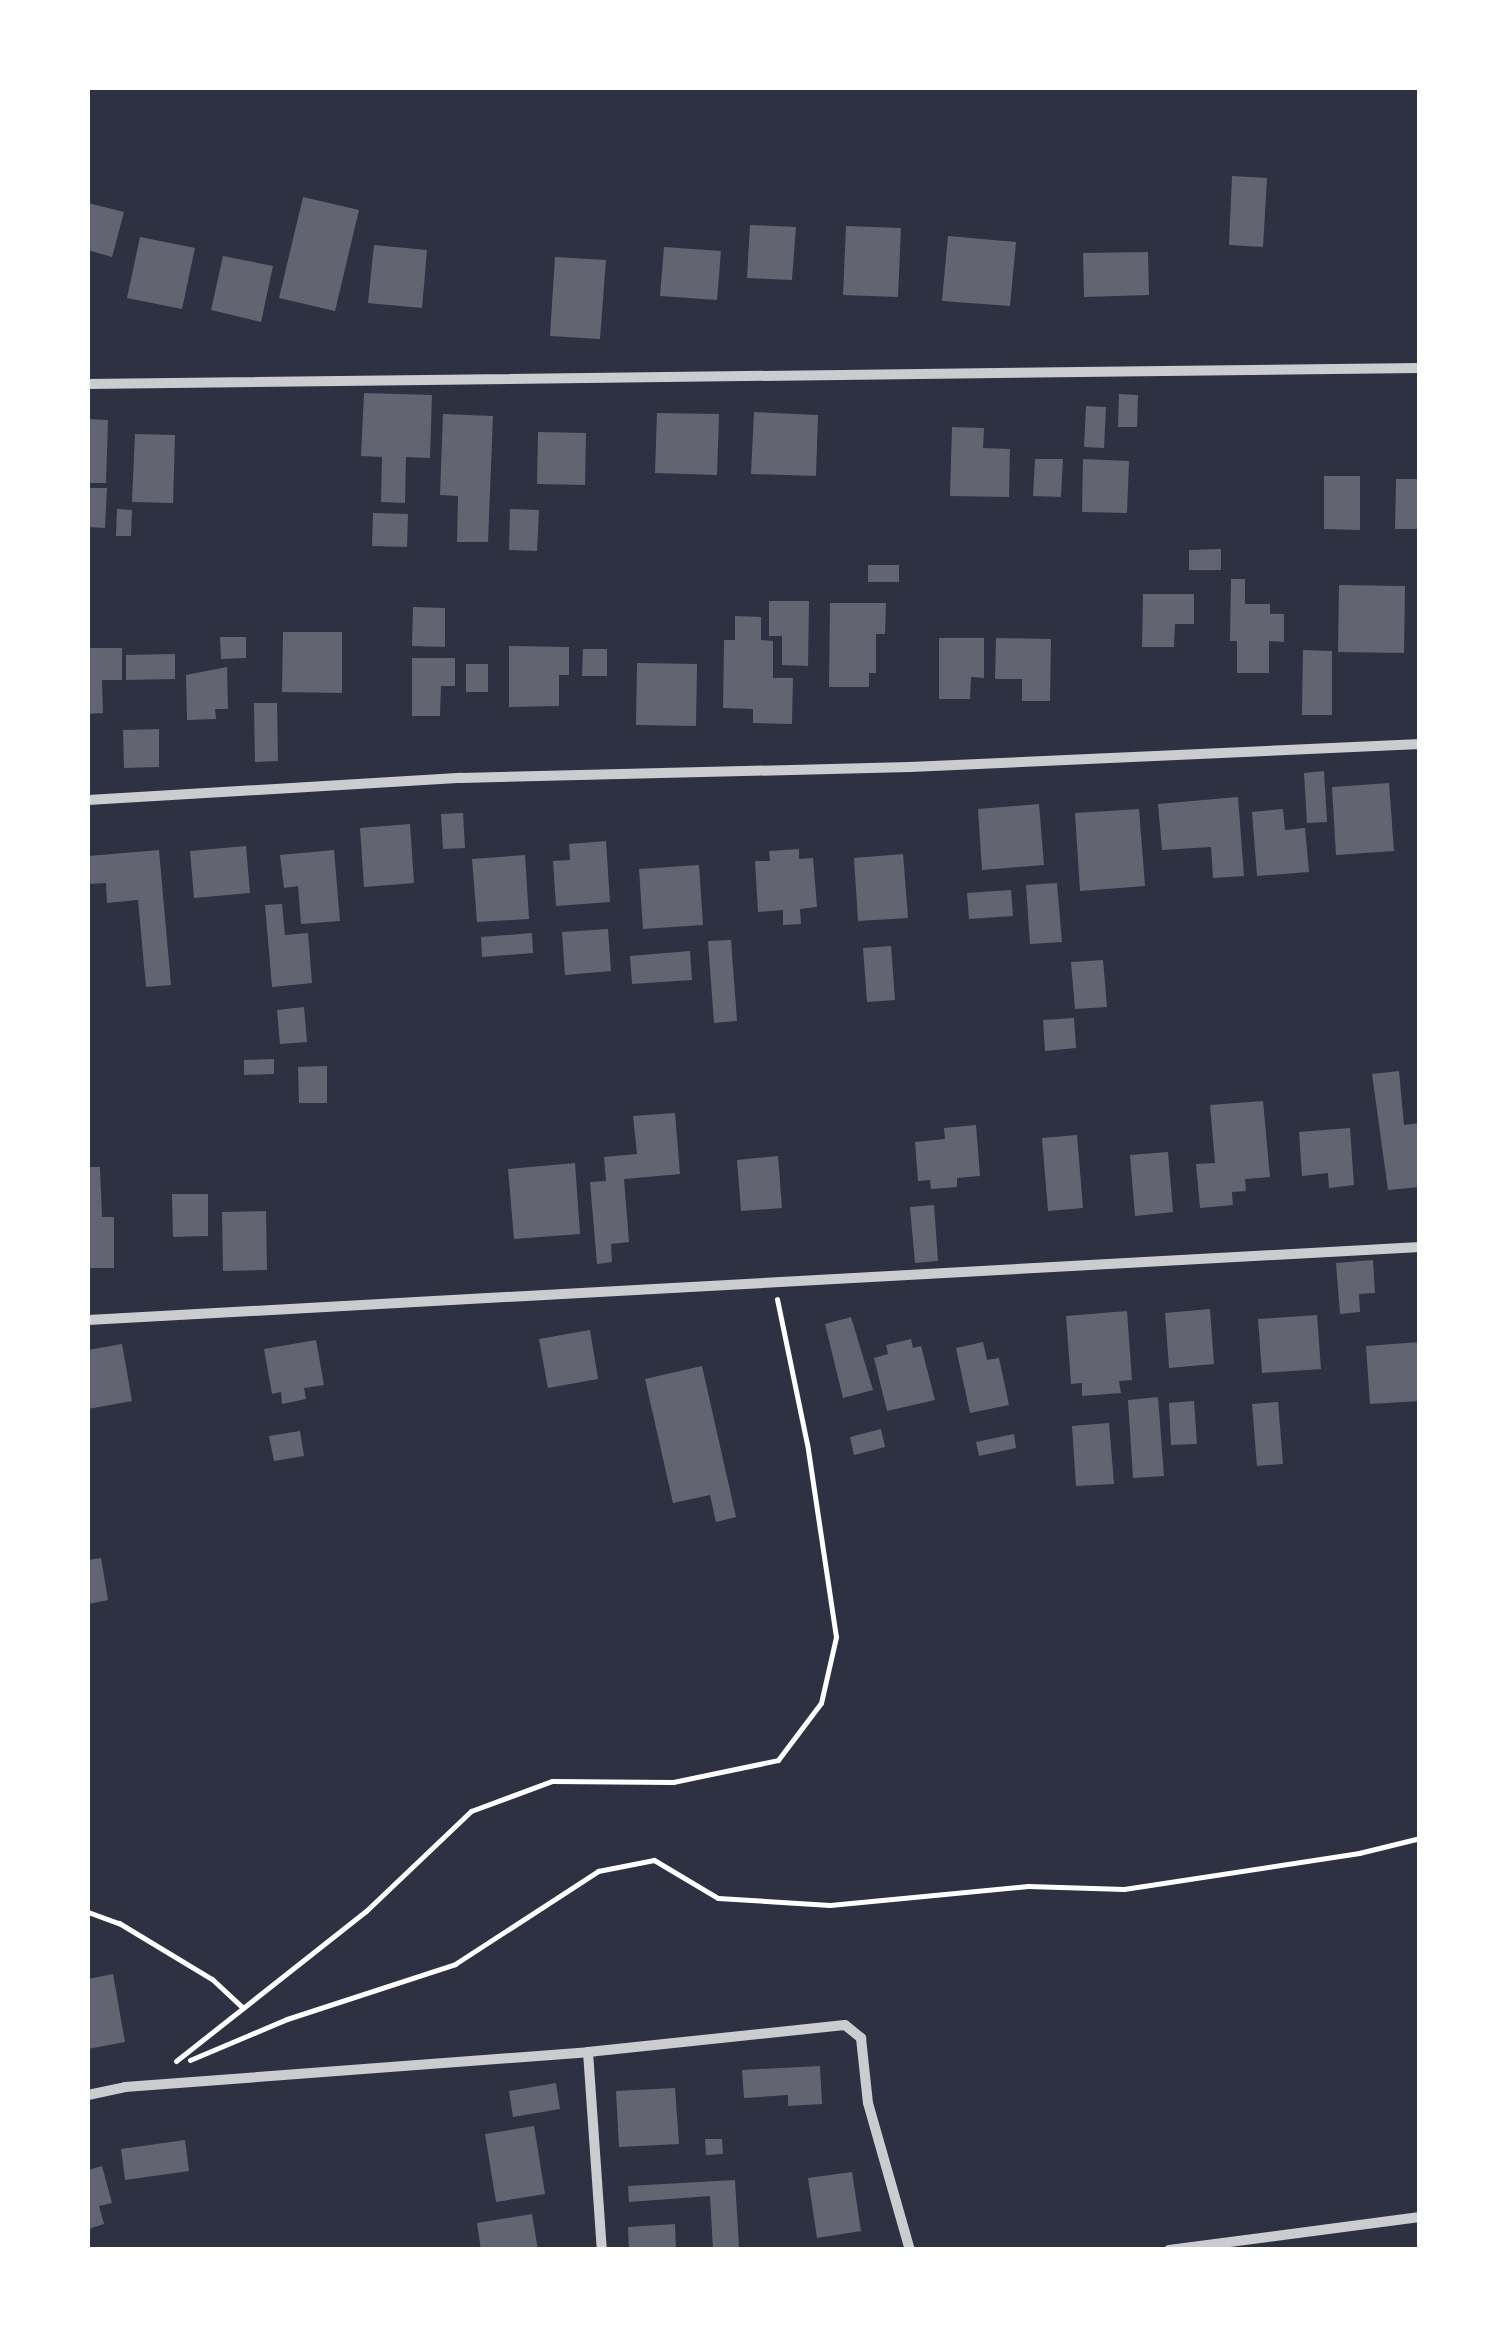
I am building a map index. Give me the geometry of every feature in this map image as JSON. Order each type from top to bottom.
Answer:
[{"type":"street","points":[[88,384],[1420,368]]},
{"type":"street","points":[[88,800],[460,778],[910,767],[1420,744]]},
{"type":"street","points":[[88,1320],[1420,1247]]},
{"type":"street","points":[[88,2096],[124,2087],[588,2052],[844,2025],[861,2038],[868,2103],[910,2250]]},
{"type":"street","points":[[588,2052],[602,2250]]},
{"type":"street","points":[[1169,2250],[1420,2217]]},
{"type":"path","points":[[774,1282],[807,1444],[836,1636],[821,1703],[778,1760],[673,1782],[552,1781],[471,1811],[366,1911],[163,2071],[287,2020],[455,1964],[598,1871],[654,1860],[718,1898],[830,1905],[1028,1886],[1124,1889],[1358,1853],[1420,1838]]},
{"type":"path","points":[[88,1912],[120,1923],[212,1980],[242,2008]]},
{"type":"building","points":[[1232,176],[1267,178],[1263,247],[1229,245]]},
{"type":"building","points":[[303,197],[359,210],[335,311],[279,298]]},
{"type":"building","points":[[88,203],[124,212],[112,257],[88,250]]},
{"type":"building","points":[[750,225],[796,227],[792,280],[747,278]]},
{"type":"building","points":[[846,226],[901,228],[898,297],[843,295]]},
{"type":"building","points":[[948,236],[1016,242],[1010,306],[942,301]]},
{"type":"building","points":[[140,237],[195,248],[182,309],[127,298]]},
{"type":"building","points":[[374,245],[427,250],[422,308],[368,303]]},
{"type":"building","points":[[664,247],[721,251],[717,300],[660,296]]},
{"type":"building","points":[[1148,252],[1149,295],[1084,297],[1083,253]]},
{"type":"building","points":[[223,256],[273,266],[261,322],[211,310]]},
{"type":"building","points":[[555,257],[606,260],[600,339],[550,336]]},
{"type":"building","points":[[364,393],[432,395],[430,458],[406,457],[405,503],[381,502],[382,457],[361,456]]},
{"type":"building","points":[[1119,394],[1138,395],[1137,427],[1118,427]]},
{"type":"building","points":[[1086,406],[1106,407],[1104,448],[1084,447]]},
{"type":"building","points":[[754,412],[818,415],[816,476],[751,474]]},
{"type":"building","points":[[657,413],[719,414],[717,475],[655,473]]},
{"type":"building","points":[[443,414],[493,416],[488,542],[457,542],[458,496],[440,495]]},
{"type":"building","points":[[88,419],[108,420],[106,483],[88,483]]},
{"type":"building","points":[[952,427],[984,428],[983,448],[1010,449],[1009,497],[950,496]]},
{"type":"building","points":[[538,432],[586,433],[585,485],[537,484]]},
{"type":"building","points":[[135,434],[175,435],[173,503],[132,502]]},
{"type":"building","points":[[1035,459],[1063,459],[1061,497],[1033,496]]},
{"type":"building","points":[[1083,459],[1129,461],[1127,513],[1082,512]]},
{"type":"building","points":[[1324,476],[1360,476],[1360,530],[1324,529]]},
{"type":"building","points":[[1396,479],[1420,479],[1420,529],[1395,529]]},
{"type":"building","points":[[88,488],[107,488],[105,528],[88,527]]},
{"type":"building","points":[[117,509],[132,510],[131,536],[116,536]]},
{"type":"building","points":[[510,509],[539,510],[537,551],[509,550]]},
{"type":"building","points":[[373,513],[408,514],[407,547],[372,546]]},
{"type":"building","points":[[1221,549],[1221,570],[1189,570],[1189,550]]},
{"type":"building","points":[[868,565],[899,565],[899,582],[868,582]]},
{"type":"building","points":[[1231,579],[1245,579],[1245,604],[1270,604],[1270,614],[1284,614],[1284,642],[1269,641],[1269,673],[1237,673],[1237,641],[1230,641]]},
{"type":"building","points":[[1339,585],[1405,586],[1404,653],[1338,652]]},
{"type":"building","points":[[1143,594],[1194,594],[1194,624],[1175,624],[1174,647],[1142,647]]},
{"type":"building","points":[[769,601],[809,601],[808,666],[782,665],[782,636],[769,636]]},
{"type":"building","points":[[830,603],[886,603],[885,634],[876,634],[876,673],[869,673],[869,687],[829,687]]},
{"type":"building","points":[[413,607],[445,608],[445,647],[412,646]]},
{"type":"building","points":[[735,616],[761,617],[761,640],[773,641],[773,678],[793,678],[792,724],[753,723],[753,709],[723,708],[724,640],[735,640]]},
{"type":"building","points":[[283,632],[342,632],[342,693],[282,692]]},
{"type":"building","points":[[220,637],[246,637],[246,658],[221,659]]},
{"type":"building","points":[[939,638],[984,638],[984,678],[971,677],[970,699],[939,699]]},
{"type":"building","points":[[996,638],[1051,639],[1050,701],[1022,701],[1022,679],[995,679]]},
{"type":"building","points":[[509,646],[569,647],[569,675],[559,675],[559,706],[509,707]]},
{"type":"building","points":[[88,648],[122,648],[122,680],[102,680],[103,713],[88,714]]},
{"type":"building","points":[[583,649],[607,649],[607,676],[582,676]]},
{"type":"building","points":[[1303,650],[1332,651],[1332,715],[1302,715]]},
{"type":"building","points":[[175,654],[175,679],[126,680],[126,655]]},
{"type":"building","points":[[412,658],[455,658],[455,686],[441,686],[440,716],[412,716]]},
{"type":"building","points":[[637,663],[697,664],[696,726],[636,725]]},
{"type":"building","points":[[466,664],[488,664],[488,692],[466,692]]},
{"type":"building","points":[[227,667],[228,709],[215,709],[216,719],[187,720],[186,675]]},
{"type":"building","points":[[254,703],[277,703],[278,761],[255,762]]},
{"type":"building","points":[[159,729],[159,767],[124,768],[123,730]]},
{"type":"building","points":[[1324,771],[1327,822],[1307,823],[1304,773]]},
{"type":"building","points":[[1389,783],[1394,851],[1336,855],[1332,787]]},
{"type":"building","points":[[1238,797],[1244,876],[1213,878],[1211,847],[1162,850],[1158,804]]},
{"type":"building","points":[[1039,804],[1044,865],[982,870],[978,809]]},
{"type":"building","points":[[1139,809],[1145,886],[1080,891],[1075,813]]},
{"type":"building","points":[[1283,809],[1285,830],[1305,828],[1309,872],[1257,876],[1252,812]]},
{"type":"building","points":[[463,813],[465,848],[443,849],[441,814]]},
{"type":"building","points":[[410,824],[414,883],[364,887],[360,828]]},
{"type":"building","points":[[606,841],[610,902],[556,906],[553,861],[570,860],[569,844]]},
{"type":"building","points":[[246,846],[250,893],[194,898],[190,851]]},
{"type":"building","points":[[799,849],[799,859],[813,858],[817,907],[800,909],[801,924],[783,925],[783,910],[758,912],[755,861],[770,861],[769,851]]},
{"type":"building","points":[[159,850],[171,985],[146,987],[138,900],[107,903],[106,883],[88,884],[88,856]]},
{"type":"building","points":[[334,850],[340,921],[301,924],[298,886],[284,888],[280,855]]},
{"type":"building","points":[[903,854],[908,918],[858,921],[854,858]]},
{"type":"building","points":[[525,855],[529,919],[477,922],[472,859]]},
{"type":"building","points":[[699,865],[703,925],[643,929],[639,869]]},
{"type":"building","points":[[1057,883],[1062,942],[1030,944],[1026,885]]},
{"type":"building","points":[[1011,890],[1013,916],[969,919],[967,893]]},
{"type":"building","points":[[282,904],[285,935],[308,933],[312,983],[272,987],[265,905]]},
{"type":"building","points":[[608,929],[611,971],[565,975],[562,932]]},
{"type":"building","points":[[532,933],[533,953],[482,957],[481,937]]},
{"type":"building","points":[[731,940],[737,1021],[714,1023],[708,941]]},
{"type":"building","points":[[891,946],[895,1000],[867,1002],[863,948]]},
{"type":"building","points":[[690,951],[692,980],[632,984],[630,956]]},
{"type":"building","points":[[1103,960],[1107,1007],[1075,1009],[1071,962]]},
{"type":"building","points":[[304,1007],[307,1042],[280,1044],[277,1010]]},
{"type":"building","points":[[1074,1018],[1076,1048],[1045,1051],[1043,1020]]},
{"type":"building","points":[[274,1059],[274,1074],[244,1075],[244,1060]]},
{"type":"building","points":[[327,1066],[327,1103],[299,1103],[298,1067]]},
{"type":"building","points":[[1399,1071],[1404,1125],[1420,1123],[1420,1187],[1388,1190],[1372,1074]]},
{"type":"building","points":[[1263,1101],[1270,1177],[1245,1179],[1246,1191],[1232,1192],[1233,1205],[1200,1208],[1196,1164],[1215,1163],[1210,1105]]},
{"type":"building","points":[[675,1113],[680,1174],[624,1179],[629,1242],[611,1244],[612,1262],[597,1264],[590,1182],[606,1181],[604,1157],[637,1154],[633,1116]]},
{"type":"building","points":[[976,1125],[980,1176],[957,1178],[957,1187],[931,1189],[930,1180],[918,1181],[915,1142],[945,1139],[944,1128]]},
{"type":"building","points":[[1350,1128],[1354,1185],[1329,1188],[1328,1173],[1302,1176],[1299,1132]]},
{"type":"building","points":[[1077,1135],[1083,1208],[1048,1211],[1042,1138]]},
{"type":"building","points":[[1168,1152],[1173,1212],[1135,1216],[1130,1155]]},
{"type":"building","points":[[778,1156],[782,1208],[741,1211],[737,1160]]},
{"type":"building","points":[[575,1163],[580,1234],[514,1239],[508,1169]]},
{"type":"building","points":[[88,1167],[100,1167],[102,1217],[114,1217],[114,1268],[88,1268]]},
{"type":"building","points":[[172,1194],[208,1194],[208,1236],[173,1237]]},
{"type":"building","points":[[934,1205],[938,1261],[915,1263],[910,1207]]},
{"type":"building","points":[[266,1211],[267,1270],[223,1271],[222,1212]]},
{"type":"building","points":[[1373,1260],[1375,1293],[1359,1294],[1360,1312],[1340,1314],[1336,1263]]},
{"type":"building","points":[[1210,1309],[1214,1364],[1169,1368],[1165,1313]]},
{"type":"building","points":[[1127,1311],[1132,1380],[1119,1381],[1121,1393],[1082,1396],[1082,1383],[1071,1384],[1066,1316]]},
{"type":"building","points":[[1317,1315],[1321,1369],[1262,1373],[1258,1319]]},
{"type":"building","points":[[851,1317],[873,1390],[843,1398],[825,1324]]},
{"type":"building","points":[[590,1330],[598,1379],[548,1388],[539,1339]]},
{"type":"building","points":[[911,1339],[913,1348],[921,1346],[935,1400],[887,1411],[874,1358],[888,1354],[886,1345]]},
{"type":"building","points":[[316,1340],[324,1385],[304,1388],[306,1399],[282,1404],[281,1392],[272,1394],[264,1349]]},
{"type":"building","points":[[983,1342],[987,1360],[999,1358],[1009,1405],[970,1413],[956,1348]]},
{"type":"building","points":[[1420,1342],[1420,1401],[1370,1404],[1366,1346]]},
{"type":"building","points":[[122,1344],[132,1401],[88,1409],[88,1350]]},
{"type":"building","points":[[702,1366],[736,1517],[716,1522],[710,1495],[673,1503],[645,1379]]},
{"type":"building","points":[[1158,1397],[1164,1476],[1133,1478],[1128,1400]]},
{"type":"building","points":[[1194,1401],[1197,1444],[1171,1445],[1169,1403]]},
{"type":"building","points":[[1278,1402],[1283,1464],[1257,1466],[1252,1404]]},
{"type":"building","points":[[1109,1423],[1114,1484],[1076,1486],[1072,1426]]},
{"type":"building","points":[[881,1429],[885,1447],[854,1455],[850,1437]]},
{"type":"building","points":[[300,1431],[304,1456],[274,1461],[269,1436]]},
{"type":"building","points":[[1014,1434],[1016,1448],[979,1456],[976,1442]]},
{"type":"building","points":[[101,1558],[108,1600],[88,1604],[88,1560]]},
{"type":"building","points":[[113,1974],[125,2042],[88,2049],[88,1979]]},
{"type":"building","points":[[820,2066],[822,2104],[788,2106],[788,2095],[744,2098],[742,2070]]},
{"type":"building","points":[[556,2083],[560,2109],[513,2117],[509,2091]]},
{"type":"building","points":[[675,2088],[679,2144],[619,2147],[616,2091]]},
{"type":"building","points":[[534,2126],[545,2194],[496,2202],[485,2134]]},
{"type":"building","points":[[705,2139],[722,2139],[723,2154],[706,2155]]},
{"type":"building","points":[[185,2140],[189,2171],[125,2180],[121,2149]]},
{"type":"building","points":[[102,2166],[112,2203],[99,2206],[104,2224],[88,2229],[88,2170]]},
{"type":"building","points":[[852,2172],[861,2231],[817,2238],[808,2178]]},
{"type":"building","points":[[735,2180],[739,2247],[713,2249],[710,2196],[629,2202],[628,2186]]},
{"type":"building","points":[[532,2214],[538,2250],[481,2250],[477,2223]]},
{"type":"building","points":[[675,2224],[676,2250],[629,2250],[628,2227]]}]
